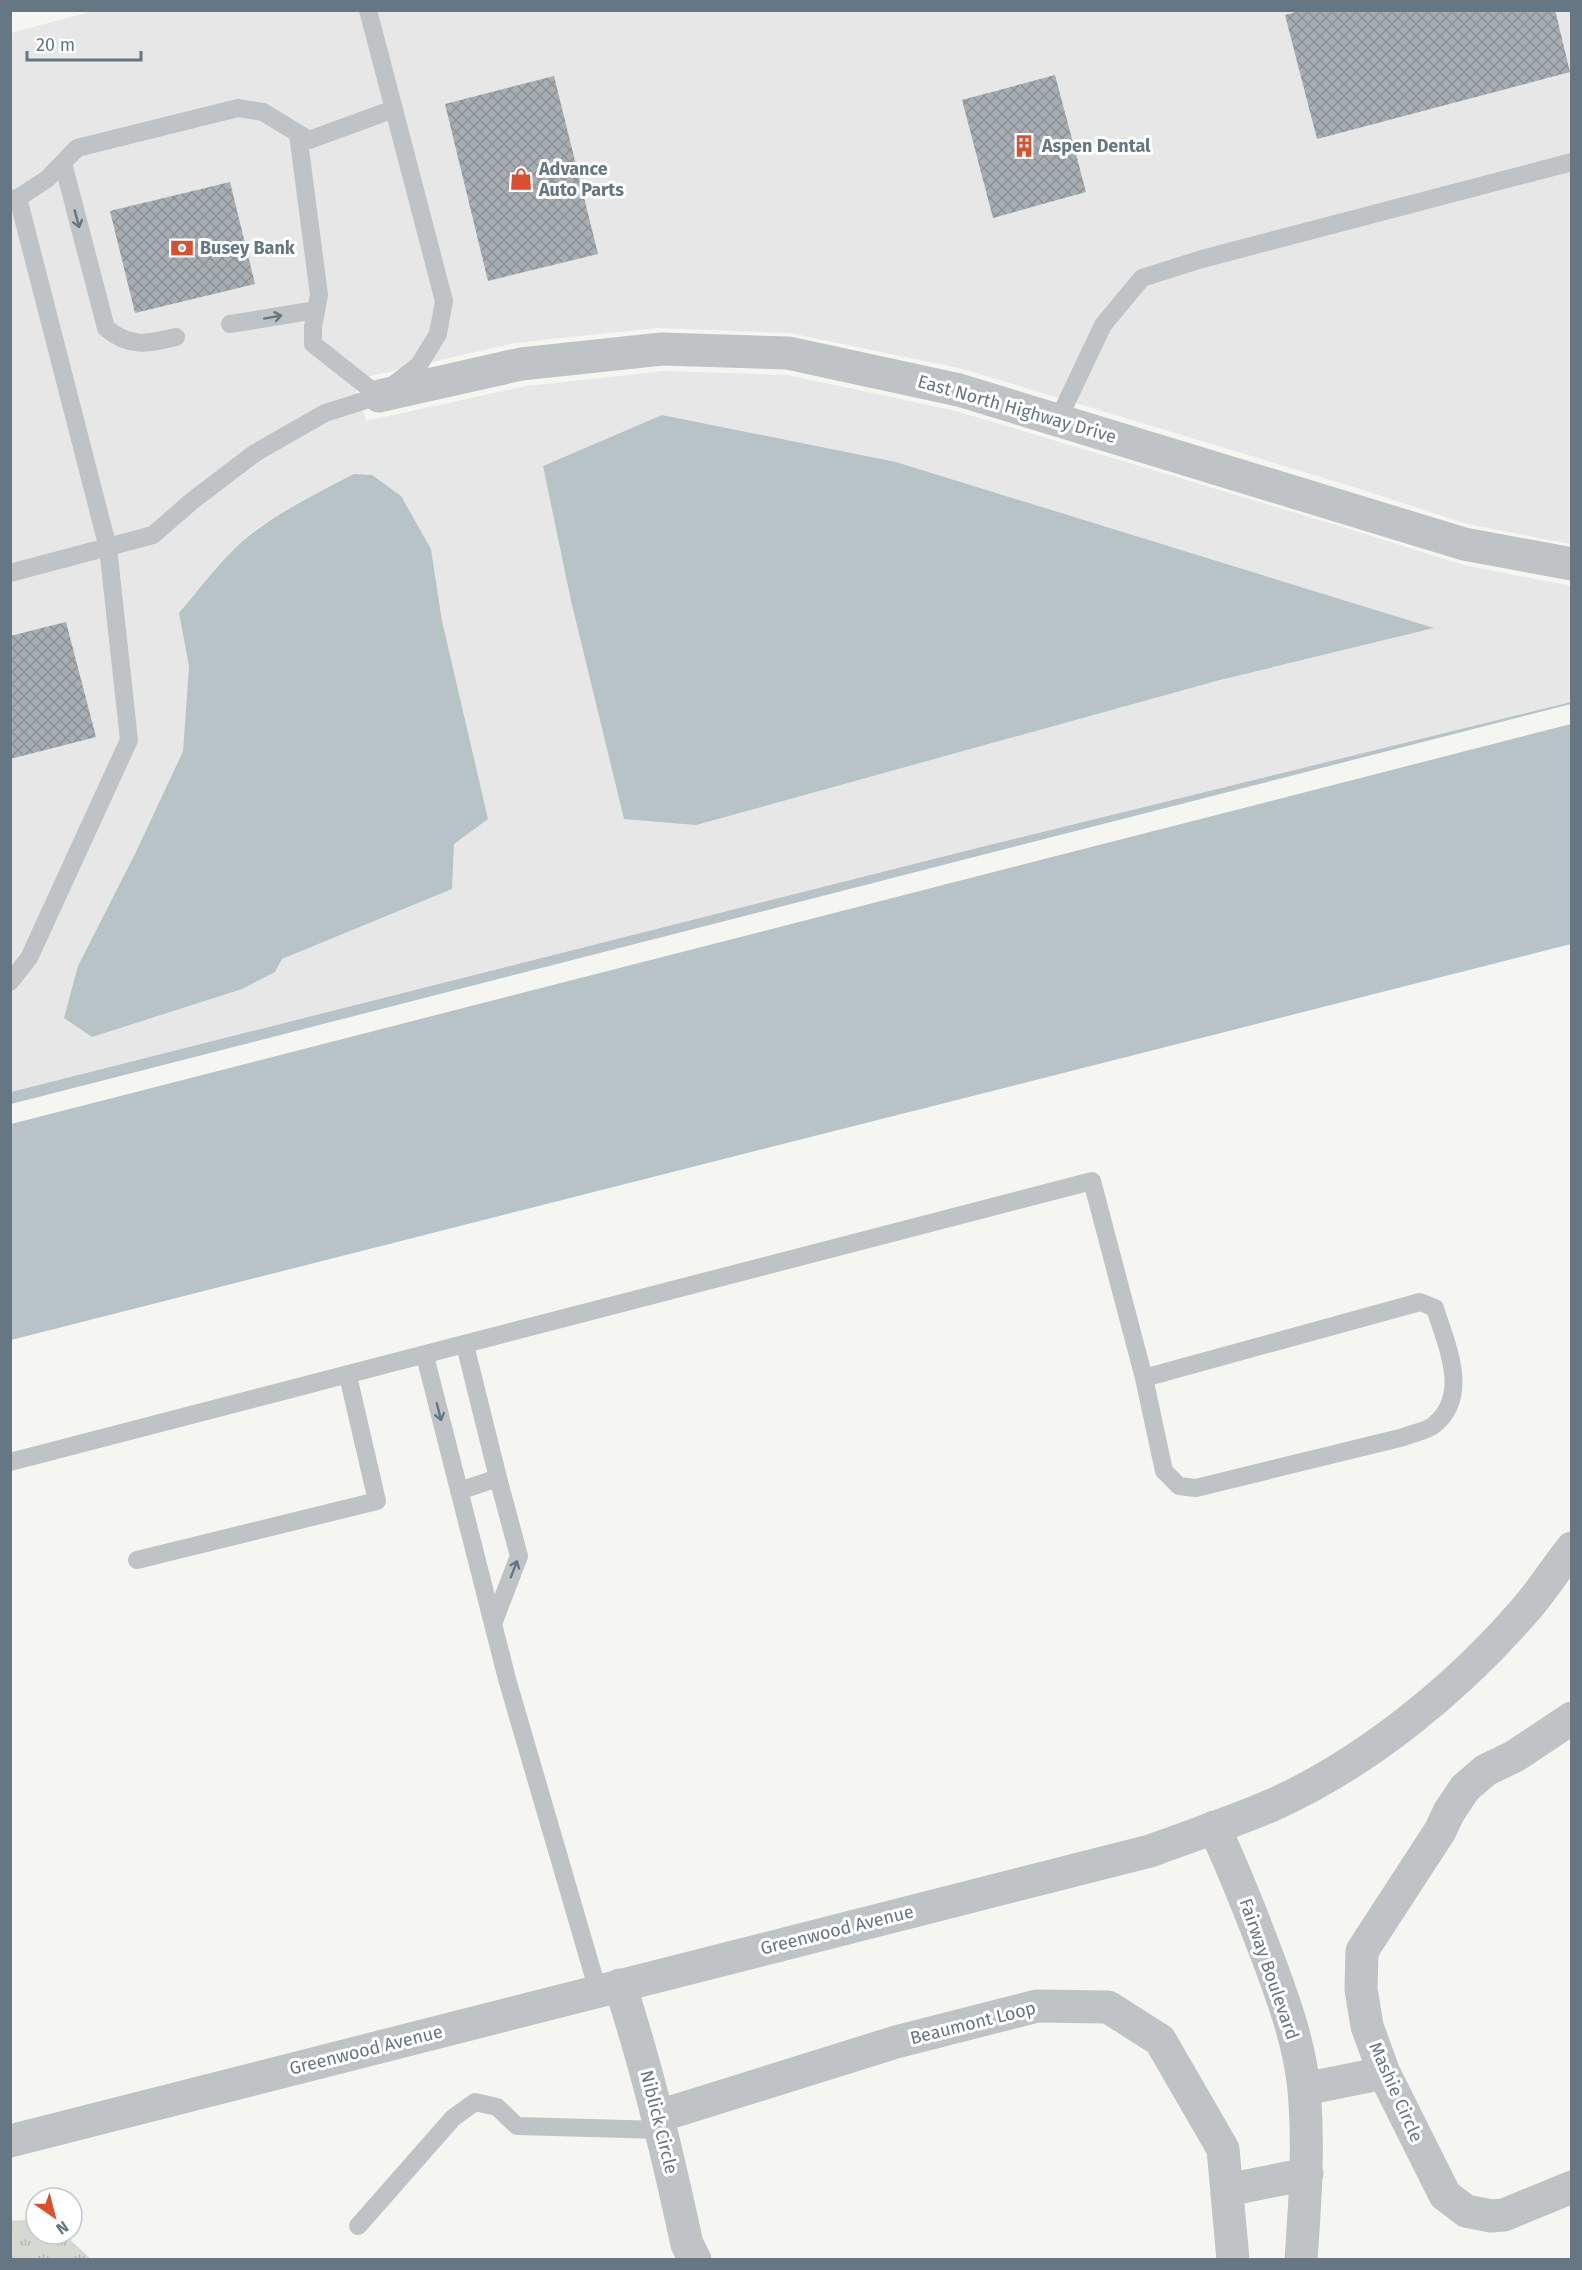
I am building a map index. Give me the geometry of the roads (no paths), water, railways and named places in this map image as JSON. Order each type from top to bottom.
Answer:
[{"type":"street","name":"East North Highway Drive","points":[[379,396],[521,364],[662,349],[788,353],[948,387],[1464,544],[1572,564]]},
{"type":"street","name":"Greenwood Avenue","points":[[10,2141],[1150,1851],[1270,1806],[1324,1777],[1381,1741],[1440,1695],[1480,1659],[1526,1609],[1572,1548]]},
{"type":"street","name":"Mashie Circle","points":[[1572,1718],[1515,1756],[1486,1770],[1466,1788],[1362,1951],[1361,1989],[1367,2026],[1384,2073],[1445,2195],[1466,2211],[1491,2216],[1504,2215],[1572,2187]]},
{"type":"street","name":"Fairway Boulevard","points":[[1214,1827],[1238,1880],[1280,1990],[1296,2045],[1304,2089],[1307,2175],[1301,2259]]},
{"type":"street","name":"Niblick Circle","points":[[609,1988],[640,2045],[661,2123],[687,2244],[695,2259]]},
{"type":"street","name":"Beaumont Loop","points":[[661,2123],[896,2042],[1037,2006],[1108,2007],[1160,2040],[1223,2149],[1233,2259]]},
{"type":"street","points":[[1304,2089],[1384,2073]]},
{"type":"street","points":[[1227,2190],[1307,2175]]},
{"type":"lane","points":[[10,573],[153,535],[192,501],[255,453],[325,412],[379,396],[418,365],[438,334],[444,301],[368,10]]},
{"type":"lane","points":[[10,982],[29,958],[129,740],[108,548],[14,199],[47,179],[77,148],[238,108],[263,112],[309,140],[394,109]]},
{"type":"lane","points":[[298,134],[319,296],[313,327],[313,345],[379,396]]},
{"type":"lane","points":[[1058,420],[1103,326],[1142,278],[1202,259],[1572,162]]},
{"type":"lane","points":[[63,163],[106,328],[120,339],[147,344],[176,337]]},
{"type":"lane","points":[[230,324],[316,310]]},
{"type":"lane","points":[[10,1462],[1092,1181],[1144,1378],[1164,1471],[1179,1486],[1196,1488],[1404,1437],[1434,1425],[1453,1398],[1455,1375],[1435,1308],[1420,1302],[1144,1378]]},
{"type":"lane","points":[[465,1345],[519,1556],[493,1624]]},
{"type":"lane","points":[[425,1356],[507,1679],[609,1988]]},
{"type":"lane","points":[[137,1560],[377,1501],[348,1376]]},
{"type":"lane","points":[[459,1491],[498,1478]]},
{"type":"lane","points":[[358,2226],[453,2118],[475,2102],[497,2107],[517,2126],[661,2123]]},
{"type":"place","name":"Aspen Dental","points":[[1024,146]]},
{"type":"place","name":"Advance Auto Parts","points":[[521,179]]},
{"type":"place","name":"Busey Bank","points":[[182,248]]}]
